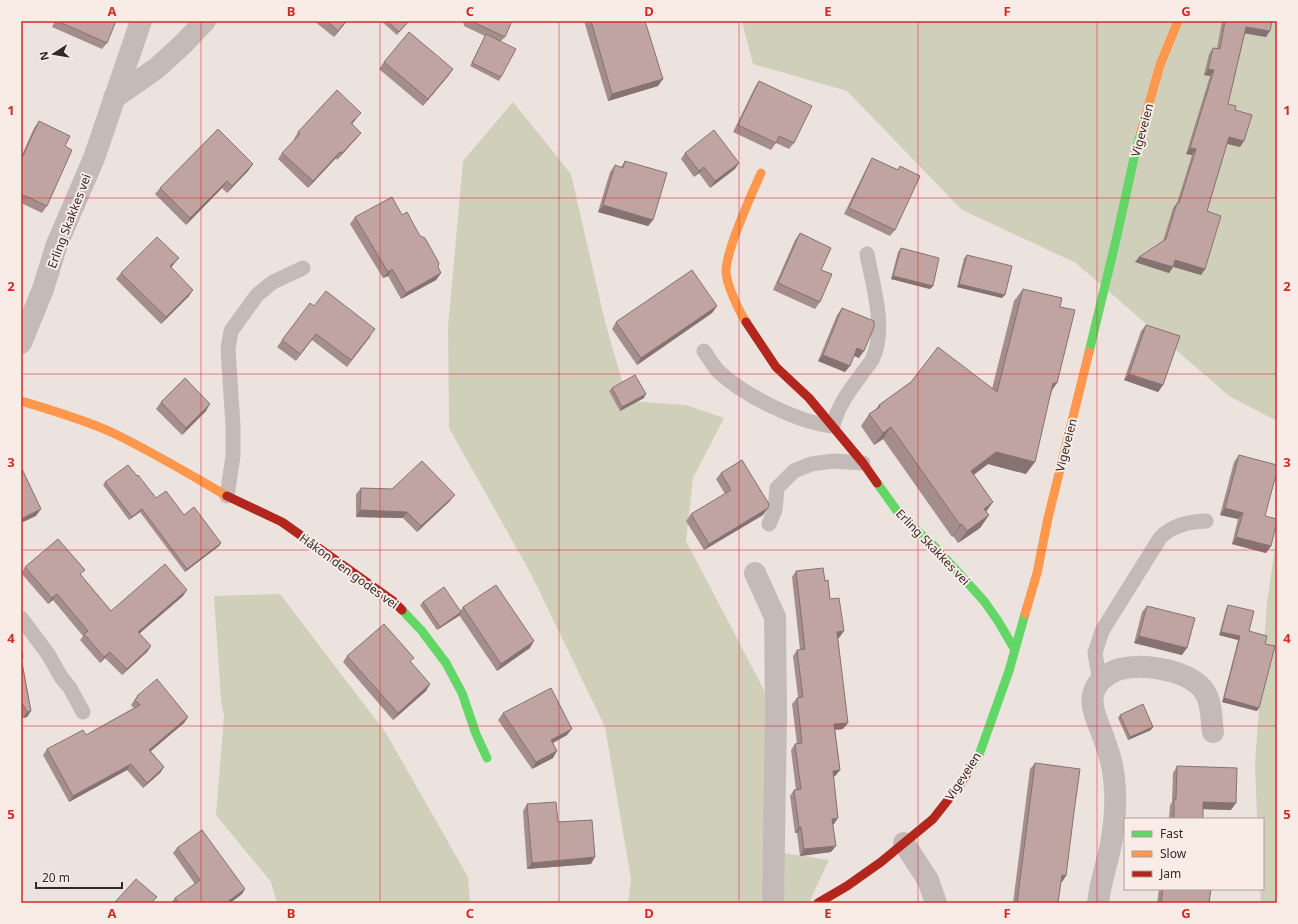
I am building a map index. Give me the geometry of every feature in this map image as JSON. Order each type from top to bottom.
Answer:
[{"type":"street","name":"Erling Skakkes vei","points":[[21,343],[43,289],[57,244],[94,158],[141,21]]},
{"type":"street","points":[[114,98],[157,68],[184,44],[205,21]]},
{"type":"street","name":"Vigeveien","points":[[818,903],[847,886],[881,862],[933,819],[959,786],[979,755],[1009,671],[1037,573],[1048,518],[1114,248],[1134,158],[1160,64],[1178,21]]},
{"type":"street","name":"Erling Skakkes vei","points":[[761,174],[746,205],[730,251],[726,271],[729,284],[740,313],[776,367],[809,398],[834,426],[863,463],[900,515],[936,548],[984,600],[1015,650]]},
{"type":"street","name":"Håkon den godes vei","points":[[21,401],[72,417],[110,432],[152,453],[227,496],[282,522],[393,601],[421,630],[446,663],[462,693],[476,734],[487,758]]},
{"type":"street","points":[[755,573],[774,617],[776,715],[773,903]]},
{"type":"street","points":[[1098,903],[1116,812],[1116,793],[1112,764],[1106,742],[1095,714],[1093,703],[1093,693],[1100,681],[1118,669],[1128,667],[1158,668],[1188,677],[1198,684],[1206,693],[1210,704],[1213,732]]},
{"type":"street","points":[[904,843],[928,880],[936,903]]},
{"type":"lane","points":[[704,351],[718,370],[738,386],[761,400],[820,425],[834,426],[841,405],[849,391],[872,360],[877,346],[879,331],[878,314],[867,254]]},
{"type":"lane","points":[[227,496],[233,456],[233,425],[228,349],[231,331],[257,295],[273,282],[303,268]]},
{"type":"lane","points":[[769,524],[775,510],[777,488],[794,471],[811,464],[834,461],[863,463]]},
{"type":"lane","points":[[1100,681],[1095,653],[1102,631],[1160,538],[1166,532],[1175,527],[1206,521]]},
{"type":"lane","points":[[21,618],[48,654],[61,677],[70,688],[83,712]]},
{"type":"green space","points":[[742,21],[1277,21],[1277,421],[1229,396],[1076,263],[962,210],[847,91],[753,64]]},
{"type":"green space","points":[[513,102],[571,174],[605,322],[628,401],[686,405],[724,418],[693,478],[686,541],[764,690],[783,853],[829,860],[809,903],[628,903],[631,879],[605,727],[530,572],[449,428],[448,327],[463,161]]},
{"type":"green space","points":[[1277,535],[1277,903],[1261,903],[1260,890],[1264,890],[1264,818],[1257,818],[1255,763],[1267,602]]},
{"type":"green space","points":[[280,594],[386,733],[468,877],[470,903],[277,903],[271,882],[216,815],[224,716],[221,700],[214,596]]},
{"type":"building","points":[[57,21],[116,21],[107,43]]},
{"type":"building","points":[[327,21],[346,21],[338,31]]},
{"type":"building","points":[[387,21],[409,21],[399,32]]},
{"type":"building","points":[[471,21],[512,21],[505,37]]},
{"type":"building","points":[[591,21],[645,21],[663,79],[612,94]]},
{"type":"building","points":[[1225,21],[1272,21],[1270,31],[1246,27],[1228,104],[1236,106],[1235,110],[1252,115],[1244,141],[1229,137],[1207,211],[1221,216],[1205,269],[1175,260],[1173,267],[1139,257],[1166,239],[1196,149],[1190,148],[1214,70],[1208,69],[1213,48],[1220,49]]},
{"type":"building","points":[[409,32],[453,69],[428,99],[384,62]]},
{"type":"building","points":[[486,34],[516,49],[501,77],[472,63]]},
{"type":"building","points":[[759,81],[812,106],[794,143],[779,136],[776,143],[738,125]]},
{"type":"building","points":[[337,90],[361,113],[351,123],[361,133],[342,153],[340,152],[313,181],[282,153],[300,134],[298,132]]},
{"type":"building","points":[[39,121],[70,136],[65,146],[72,150],[47,206],[21,194],[21,160]]},
{"type":"building","points":[[218,129],[253,164],[232,186],[227,181],[190,218],[160,188]]},
{"type":"building","points":[[714,130],[739,163],[715,181],[704,167],[699,171],[685,153]]},
{"type":"building","points":[[872,158],[898,170],[900,166],[920,176],[895,230],[849,208]]},
{"type":"building","points":[[625,161],[667,173],[653,220],[603,205],[615,165],[623,168]]},
{"type":"building","points":[[392,197],[402,215],[407,212],[420,236],[425,238],[439,263],[438,267],[441,273],[406,293],[392,269],[388,272],[355,217]]},
{"type":"building","points":[[800,233],[831,248],[821,270],[832,274],[820,302],[778,283]]},
{"type":"building","points":[[157,237],[179,258],[170,266],[193,290],[166,317],[121,273]]},
{"type":"building","points":[[901,248],[939,258],[933,286],[893,276]]},
{"type":"building","points":[[967,255],[1012,266],[1005,295],[959,284]]},
{"type":"building","points":[[692,270],[717,306],[641,358],[616,322]]},
{"type":"building","points":[[1023,289],[1062,298],[1060,307],[1075,310],[1057,383],[1053,383],[1035,462],[996,452],[971,471],[993,502],[984,509],[989,515],[967,531],[962,524],[960,525],[891,427],[883,433],[869,414],[911,382],[938,347],[997,392]]},
{"type":"building","points":[[326,291],[375,329],[351,360],[316,334],[300,354],[282,340],[310,303],[314,306]]},
{"type":"building","points":[[842,308],[874,321],[874,327],[864,351],[857,348],[850,366],[823,355]]},
{"type":"building","points":[[1146,325],[1180,336],[1163,385],[1129,374]]},
{"type":"building","points":[[635,375],[646,394],[622,407],[612,388]]},
{"type":"building","points":[[185,378],[210,404],[186,428],[161,402]]},
{"type":"building","points":[[1239,455],[1277,465],[1277,471],[1265,516],[1277,519],[1271,546],[1236,537],[1243,513],[1225,508]]},
{"type":"building","points":[[742,460],[769,504],[768,508],[709,544],[691,514],[731,490],[721,473]]},
{"type":"building","points":[[422,461],[455,495],[421,526],[407,512],[360,510],[361,488],[392,489]]},
{"type":"building","points":[[128,465],[156,498],[166,491],[184,515],[194,507],[221,543],[187,569],[142,509],[132,517],[105,482]]},
{"type":"building","points":[[21,469],[41,509],[21,519]]},
{"type":"building","points":[[58,539],[85,570],[80,574],[111,611],[165,564],[187,590],[138,632],[151,646],[127,669],[110,652],[104,657],[84,634],[88,631],[57,594],[52,598],[25,567]]},
{"type":"building","points":[[823,568],[825,581],[828,580],[830,599],[839,598],[844,631],[837,632],[848,723],[834,724],[840,770],[833,771],[838,818],[832,819],[836,846],[804,849],[801,827],[799,827],[794,790],[801,789],[795,744],[802,743],[797,698],[803,697],[797,650],[805,649],[796,571]]},
{"type":"building","points":[[496,585],[534,641],[501,664],[463,607]]},
{"type":"building","points":[[444,587],[461,612],[440,627],[423,602]]},
{"type":"building","points":[[1228,605],[1254,611],[1249,631],[1267,636],[1265,644],[1275,646],[1259,708],[1224,698],[1240,636],[1221,632]]},
{"type":"building","points":[[1147,606],[1195,618],[1187,648],[1139,636]]},
{"type":"building","points":[[384,624],[414,658],[410,661],[430,684],[398,713],[347,656]]},
{"type":"building","points":[[21,646],[23,657],[21,658]]},
{"type":"building","points":[[21,658],[31,711],[27,712],[21,701]]},
{"type":"building","points":[[157,679],[188,717],[149,750],[164,767],[147,783],[131,764],[73,796],[47,749],[83,730],[86,735],[140,705],[135,700],[138,697],[137,696]]},
{"type":"building","points":[[551,688],[572,729],[551,740],[557,751],[536,762],[503,713]]},
{"type":"building","points":[[1143,704],[1153,727],[1130,737],[1120,715]]},
{"type":"building","points":[[1035,763],[1080,769],[1066,876],[1062,875],[1058,903],[1017,903]]},
{"type":"building","points":[[1177,766],[1237,768],[1236,803],[1203,802],[1203,818],[1174,818],[1174,799],[1176,799]]},
{"type":"building","points":[[556,802],[558,822],[592,820],[595,857],[532,863],[527,804]]},
{"type":"building","points":[[202,830],[245,889],[226,903],[179,903],[175,898],[200,880],[177,848]]},
{"type":"building","points":[[136,879],[157,897],[151,903],[116,903],[115,902]]},
{"type":"building","points":[[1163,890],[1211,890],[1209,903],[1161,902]]},
{"type":"traffic: fast","points":[[1089,352],[1141,132]]},
{"type":"traffic: fast","points":[[877,483],[900,515],[936,548],[984,601],[1015,650]]},
{"type":"traffic: fast","points":[[402,610],[421,630],[446,663],[462,693],[476,734],[487,758]]},
{"type":"traffic: fast","points":[[966,775],[979,755],[1009,671],[1025,614]]},
{"type":"traffic: slow","points":[[1141,132],[1160,65],[1178,21]]},
{"type":"traffic: slow","points":[[746,322],[730,290],[726,267],[734,238],[761,173]]},
{"type":"traffic: slow","points":[[1025,614],[1037,573],[1048,518],[1089,352]]},
{"type":"traffic: slow","points":[[21,401],[55,411],[111,432],[227,496]]},
{"type":"traffic: jam","points":[[746,322],[776,367],[809,398],[863,463],[877,483]]},
{"type":"traffic: jam","points":[[227,496],[282,522],[393,601],[402,610]]},
{"type":"traffic: jam","points":[[818,903],[847,886],[881,862],[933,819],[966,775]]}]
